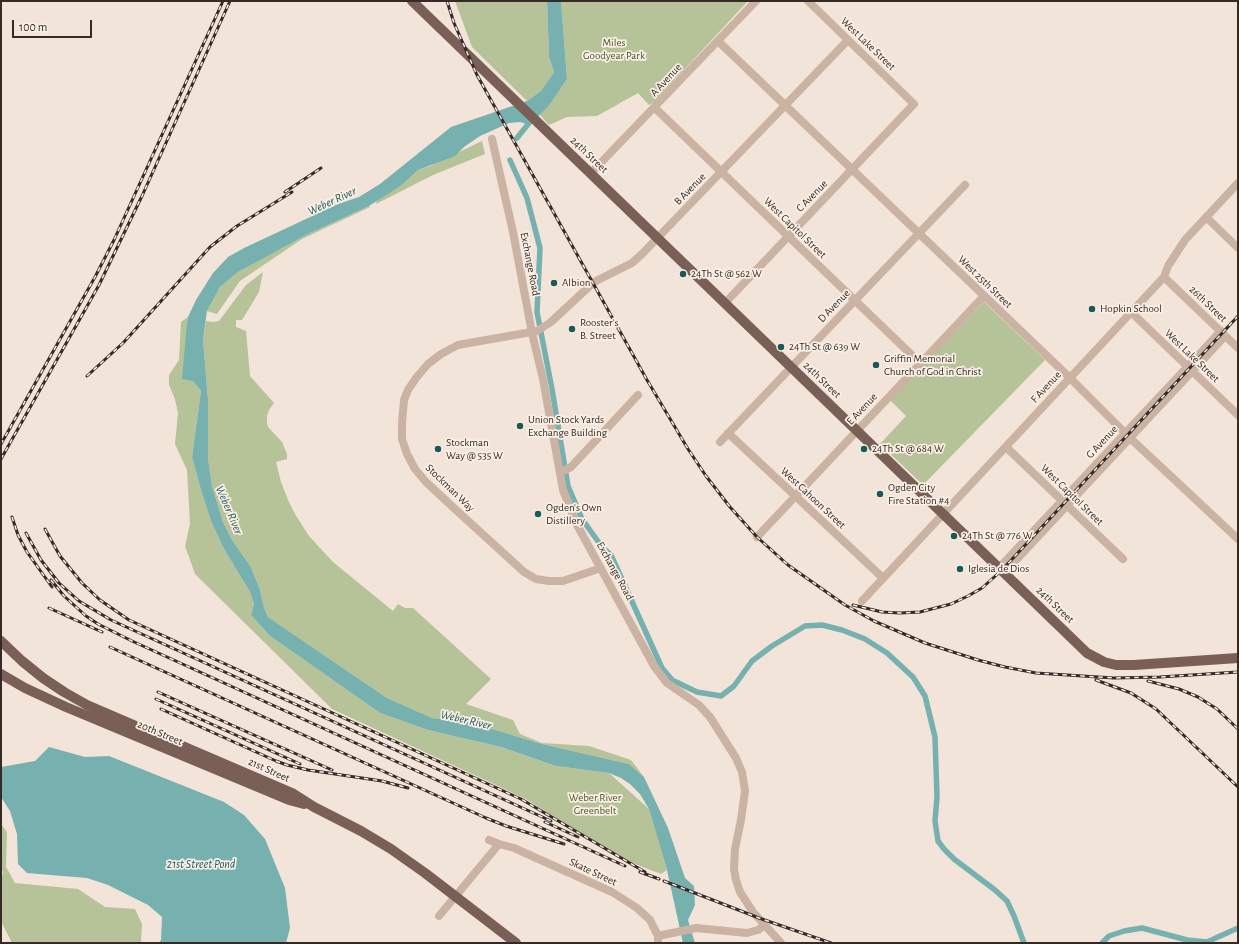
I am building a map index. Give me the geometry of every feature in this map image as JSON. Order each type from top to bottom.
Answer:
[{"type":"main road","name":"24th Street","points":[[412,1],[1088,653],[1104,662],[1116,665],[1134,666],[1238,658]]},
{"type":"main road","name":"21st Street","points":[[1,641],[22,661],[59,689],[87,705],[292,793],[314,807],[361,831],[391,849],[456,896],[516,943]]},
{"type":"main road","name":"20th Street","points":[[1,674],[25,688],[66,707],[289,800],[314,807]]},
{"type":"street","name":"A Avenue","points":[[590,173],[655,108],[756,1]]},
{"type":"street","name":"West Lake Street","points":[[808,1],[914,104]]},
{"type":"street","name":"B Avenue","points":[[534,332],[546,326],[594,282],[632,263],[848,40]]},
{"type":"street","name":"West 25th Street","points":[[718,41],[1238,539]]},
{"type":"street","name":"C Avenue","points":[[725,303],[914,104]]},
{"type":"street","name":"West Capitol Street","points":[[655,108],[920,363]]},
{"type":"street","name":"Exchange Road","points":[[492,139],[534,332],[563,490],[576,523],[654,666],[667,683],[699,705],[710,717],[736,758],[742,772],[745,791],[735,849],[734,870],[740,892],[753,912],[782,943]]},
{"type":"street","name":"F Avenue","points":[[862,601],[1164,277],[1168,266],[1186,240],[1238,183]]},
{"type":"street","name":"D Avenue","points":[[720,442],[965,185]]},
{"type":"street","points":[[1206,217],[1238,248]]},
{"type":"street","name":"26th Street","points":[[1164,277],[1238,348]]},
{"type":"street","name":"E Avenue","points":[[757,536],[984,296]]},
{"type":"street","name":"West Lake Street","points":[[1131,312],[1238,415]]},
{"type":"street","name":"Stockman Way","points":[[534,332],[458,345],[441,354],[428,364],[416,378],[404,400],[402,439],[407,454],[415,469],[426,482],[524,572],[536,579],[563,581],[601,568]]},
{"type":"street","name":"G Avenue","points":[[1002,570],[1223,334]]},
{"type":"street","points":[[560,473],[571,467],[638,396]]},
{"type":"street","name":"West Cahoon Street","points":[[728,433],[883,578]]},
{"type":"street","name":"West Capitol Street","points":[[1006,447],[1123,559]]},
{"type":"street","name":"Skate Street","points":[[489,840],[514,848],[612,892],[642,912],[650,920],[658,939]]},
{"type":"street","points":[[439,916],[498,844]]},
{"type":"street","points":[[658,939],[669,934],[696,928],[747,933],[758,930],[765,925]]},
{"type":"green space","points":[[455,1],[547,1],[549,57],[554,72],[541,91],[527,101],[472,47]]},
{"type":"green space","name":"Miles Goodyear Park","points":[[561,1],[748,1],[654,102],[649,105],[638,93],[597,116],[567,117],[549,125],[539,114],[551,103],[567,79]]},
{"type":"green space","points":[[482,141],[485,154],[433,175],[376,204],[377,200],[402,185],[418,170],[430,166]]},
{"type":"green space","points":[[369,206],[370,207],[302,239],[240,281],[217,314],[207,311],[220,287],[238,272],[306,235]]},
{"type":"green space","points":[[263,272],[259,292],[242,320],[236,320],[236,327],[246,331],[250,376],[274,403],[269,410],[267,423],[268,427],[282,442],[287,454],[287,459],[276,462],[281,482],[295,514],[309,536],[333,562],[393,611],[398,604],[405,608],[413,608],[491,679],[466,704],[513,720],[520,734],[542,743],[589,746],[631,760],[644,777],[629,764],[542,744],[469,722],[432,718],[387,698],[268,617],[251,567],[232,540],[223,522],[212,486],[208,458],[208,399],[203,339],[206,321],[219,321],[246,285]]},
{"type":"green space","points":[[984,302],[1045,360],[923,485],[880,444],[906,416],[890,400]]},
{"type":"green space","name":"Weber River Greenbelt","points":[[188,317],[187,323],[193,381],[201,391],[192,457],[211,521],[224,549],[250,592],[254,604],[251,615],[270,636],[380,713],[428,730],[501,747],[556,766],[609,773],[649,809],[667,870],[661,874],[617,857],[526,799],[332,709],[195,574],[185,546],[190,524],[187,470],[175,444],[178,413],[175,399],[169,385],[169,375],[179,360],[181,322]]},
{"type":"green space","points":[[1,824],[7,832],[6,867],[15,883],[78,889],[105,907],[135,909],[142,924],[141,943],[12,943],[1,921],[1,877],[3,874],[1,864]]},
{"type":"water","points":[[547,1],[561,1],[567,79],[551,103],[530,125],[520,122],[509,123],[480,136],[464,147],[455,156],[418,170],[402,185],[369,206],[306,235],[238,272],[220,287],[207,311],[203,339],[208,399],[208,458],[212,486],[223,522],[232,540],[251,567],[268,617],[387,698],[432,718],[469,722],[542,744],[629,764],[644,777],[668,828],[685,878],[694,886],[695,905],[688,920],[695,943],[683,943],[667,870],[649,809],[640,794],[630,784],[609,773],[556,766],[501,747],[428,730],[380,713],[270,636],[251,615],[254,604],[250,592],[224,549],[211,521],[192,457],[201,391],[193,381],[182,379],[187,323],[188,317],[196,300],[213,273],[228,257],[244,248],[338,204],[359,197],[380,184],[451,127],[527,101],[541,91],[554,72],[549,57]]},
{"type":"water","name":"21st Street Pond","points":[[49,747],[85,757],[109,756],[224,802],[244,815],[265,839],[285,888],[290,928],[286,943],[159,943],[161,940],[162,917],[148,905],[108,885],[87,878],[27,873],[18,864],[17,834],[10,811],[1,797],[1,767],[35,761]]},
{"type":"waterway","points":[[517,138],[529,123],[530,117]]},
{"type":"waterway","points":[[510,160],[527,198],[540,248],[537,312],[552,389],[568,486],[582,519],[602,547],[611,555],[662,668],[672,680],[697,692],[721,696],[734,686],[752,661],[772,646],[805,626],[822,625],[842,630],[865,639],[887,653],[913,677],[925,696],[935,737],[937,797],[935,821],[938,841],[954,859],[1007,901],[1024,943]]},
{"type":"waterway","points":[[1102,943],[1109,936],[1124,931],[1142,928],[1187,940],[1207,942],[1238,928]]},
{"type":"railway","points":[[1,444],[95,277],[114,240],[223,1]]},
{"type":"railway","points":[[1,459],[99,285],[142,196],[230,1]]},
{"type":"railway","points":[[447,1],[454,23],[477,75],[647,380],[688,449],[706,476],[730,507],[757,537],[788,565],[845,605],[874,621],[925,643],[1005,667],[1036,673],[1114,678],[1160,677],[1238,672]]},
{"type":"railway","points":[[285,192],[321,168]]},
{"type":"railway","points":[[87,376],[123,343],[210,247],[237,226],[292,192]]},
{"type":"railway","points":[[853,605],[882,612],[920,612],[951,604],[982,588],[1002,570],[1238,316]]},
{"type":"railway","points":[[12,517],[18,535],[27,552],[52,587]]},
{"type":"railway","points":[[45,529],[60,556],[82,583],[100,600],[129,620],[521,799],[645,872]]},
{"type":"railway","points":[[26,533],[41,560],[59,583],[79,601],[111,620],[551,821]]},
{"type":"railway","points":[[51,580],[64,596],[86,616],[98,624],[132,641],[625,866]]},
{"type":"railway","points":[[49,608],[102,632]]},
{"type":"railway","points":[[110,647],[486,818],[506,826],[564,844]]},
{"type":"railway","points":[[1096,680],[1131,693],[1156,709],[1238,787]]},
{"type":"railway","points":[[1148,681],[1179,689],[1198,697],[1217,709],[1238,729]]},
{"type":"railway","points":[[158,692],[332,770]]},
{"type":"railway","points":[[156,699],[300,764]]},
{"type":"railway","points":[[161,709],[287,765],[308,770],[382,781],[408,788]]},
{"type":"railway","points":[[545,822],[578,837]]},
{"type":"railway","points":[[640,872],[659,879]]},
{"type":"railway","points":[[664,881],[759,918],[831,943]]},
{"type":"place","name":"24Th St @ 562 W","points":[[683,274]]},
{"type":"place","name":"Albion","points":[[554,283]]},
{"type":"place","name":"Hopkin School","points":[[1092,309]]},
{"type":"place","name":"Rooster's B. Street","points":[[572,329]]},
{"type":"place","name":"24Th St @ 639 W","points":[[781,347]]},
{"type":"place","name":"Griffin Memorial Church of God in Christ","points":[[876,365]]},
{"type":"place","name":"Union Stock Yards Exchange Building","points":[[520,426]]},
{"type":"place","name":"Stockman Way @ 535 W","points":[[438,449]]},
{"type":"place","name":"24Th St @ 684 W","points":[[864,449]]},
{"type":"place","name":"Ogden City Fire Station #4","points":[[880,494]]},
{"type":"place","name":"Ogden's Own Distillery","points":[[538,514]]},
{"type":"place","name":"24Th St @ 776 W","points":[[954,536]]},
{"type":"place","name":"Iglesia de Dios","points":[[960,569]]},
{"type":"water label","name":"Weber River","points":[[332,201]]},
{"type":"water label","name":"Weber River","points":[[229,510]]},
{"type":"water label","name":"Weber River","points":[[466,720]]}]
